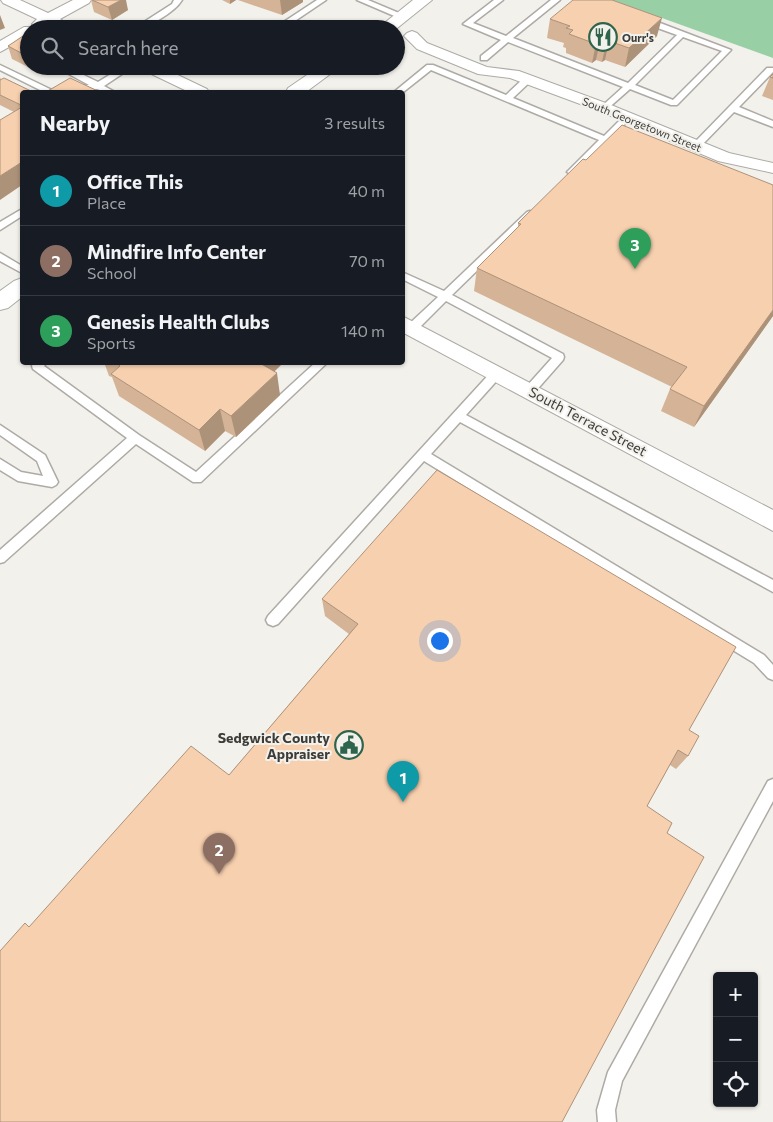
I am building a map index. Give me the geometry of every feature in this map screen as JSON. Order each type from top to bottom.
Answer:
[{"type":"main road","points":[[400,20],[424,0]]},
{"type":"main road","points":[[297,90],[316,75]]},
{"type":"main road","points":[[0,302],[20,287]]},
{"type":"street","points":[[8,0],[48,19],[84,0]]},
{"type":"street","name":"South Georgetown Street","points":[[405,32],[412,36],[422,46],[484,71],[520,77]]},
{"type":"street","points":[[0,47],[20,36]]},
{"type":"street","name":"South Georgetown Street","points":[[412,36],[432,38],[484,58],[520,77],[628,117],[696,146],[722,160],[773,168]]},
{"type":"street","points":[[165,75],[198,90]]},
{"type":"street","name":"South Terrace Street","points":[[407,325],[773,521]]},
{"type":"lane","points":[[151,20],[175,5],[178,0]]},
{"type":"lane","points":[[291,20],[322,0]]},
{"type":"lane","points":[[361,0],[386,20]]},
{"type":"lane","points":[[499,0],[467,24],[674,103],[727,50],[636,17]]},
{"type":"lane","points":[[484,58],[556,0]]},
{"type":"lane","points":[[605,108],[682,34]]},
{"type":"lane","points":[[0,67],[45,90]]},
{"type":"lane","points":[[401,90],[430,67],[618,144]]},
{"type":"lane","points":[[696,146],[770,70]]},
{"type":"lane","points":[[76,75],[107,90]]},
{"type":"lane","points":[[80,90],[98,86],[116,75]]},
{"type":"lane","points":[[507,99],[520,77]]},
{"type":"lane","points":[[734,108],[773,124]]},
{"type":"lane","points":[[563,181],[628,117]]},
{"type":"lane","points":[[407,325],[445,296],[540,204]]},
{"type":"lane","points":[[0,227],[20,213]]},
{"type":"lane","points":[[0,256],[20,269]]},
{"type":"lane","points":[[405,276],[559,357],[530,390]]},
{"type":"lane","points":[[38,365],[37,366],[135,438],[197,480],[320,365]]},
{"type":"lane","points":[[273,620],[497,373]]},
{"type":"lane","points":[[459,416],[773,586]]},
{"type":"lane","points":[[0,429],[41,458],[52,482],[18,476],[0,464]]},
{"type":"lane","points":[[0,558],[135,438]]},
{"type":"lane","points":[[423,455],[759,659],[773,674]]},
{"type":"lane","points":[[607,1122],[606,1110],[614,1078],[773,786]]},
{"type":"green space","points":[[612,0],[773,0],[773,58]]},
{"type":"building","points":[[92,0],[121,0],[108,7]]},
{"type":"building","points":[[573,0],[612,0],[662,18],[629,48],[609,41],[606,43],[600,41],[596,44],[569,34],[573,30],[566,28],[570,26],[550,19]]},
{"type":"building","points":[[20,38],[20,52],[8,46]]},
{"type":"building","points":[[4,78],[29,90],[20,90],[20,105],[0,95],[0,80]]},
{"type":"building","points":[[70,78],[96,90],[49,90]]},
{"type":"building","points":[[20,108],[20,163],[0,176],[0,120]]},
{"type":"building","points":[[622,125],[773,185],[773,310],[704,406],[670,389],[687,367],[477,268],[521,224],[518,223],[583,159],[586,160]]},
{"type":"building","points":[[119,365],[263,365],[277,373],[231,416],[220,409],[199,430],[111,374],[120,366]]},
{"type":"building","points":[[437,470],[736,647],[689,730],[699,736],[688,756],[678,750],[647,806],[672,823],[667,833],[704,857],[562,1122],[0,1122],[0,951],[25,923],[29,927],[191,746],[229,775],[358,624],[322,599]]},
{"type":"place","name":"Ourr's","points":[[603,37]]},
{"type":"place","name":"Genesis Health Clubs","points":[[635,269]]},
{"type":"place","name":"Sedgwick County Appraiser","points":[[349,745]]},
{"type":"place","name":"Office This","points":[[403,802]]},
{"type":"place","name":"Mindfire Info Center","points":[[219,874]]}]
